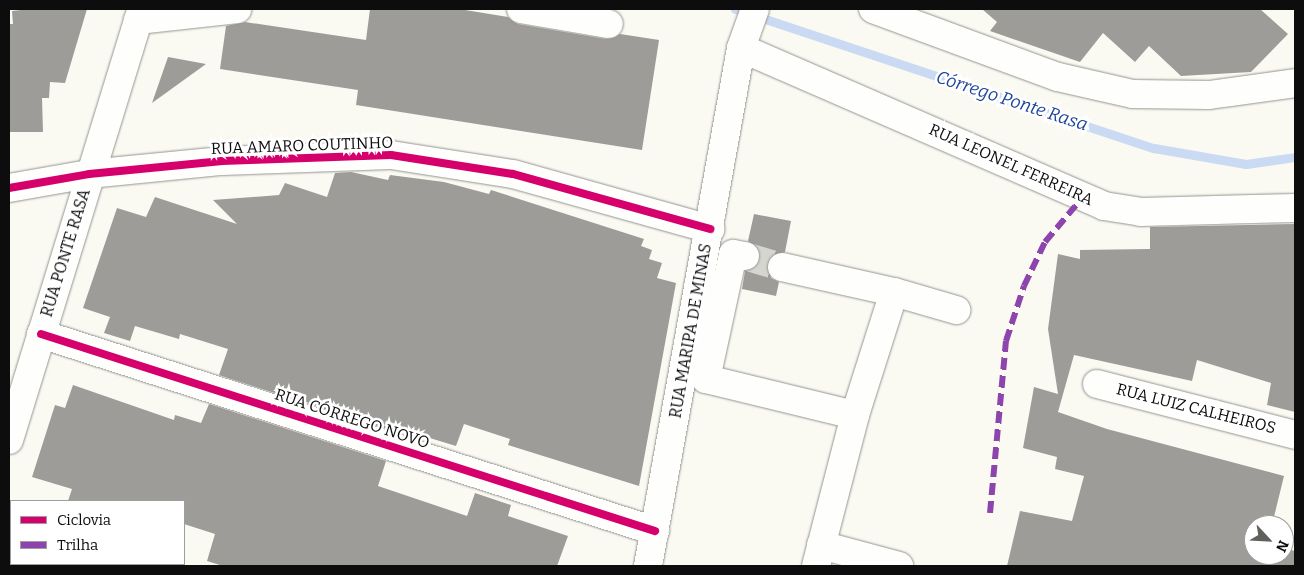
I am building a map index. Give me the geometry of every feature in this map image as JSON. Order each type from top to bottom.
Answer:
[{"type":"street","points":[[140,14],[237,9]]},
{"type":"street","points":[[521,9],[609,24]]},
{"type":"street","name":"RUA MARIPA DE MINAS","points":[[648,566],[742,45],[755,9]]},
{"type":"street","points":[[874,9],[1058,77],[1133,94],[1208,95],[1295,83]]},
{"type":"street","name":"RUA PONTE RASA","points":[[9,440],[89,174],[140,14]]},
{"type":"street","name":"RUA LEONEL FERREIRA","points":[[742,45],[1104,206],[1141,212],[1295,208]]},
{"type":"street","name":"RUA AMARO COUTINHO","points":[[9,188],[89,174],[222,161],[391,155],[513,174],[710,229]]},
{"type":"street","points":[[745,256],[733,254],[706,379],[855,415]]},
{"type":"street","points":[[782,267],[894,292],[956,310]]},
{"type":"street","points":[[894,292],[855,415],[819,556],[899,566]]},
{"type":"street","name":"RUA CÓRREGO NOVO","points":[[41,334],[655,531]]},
{"type":"street","name":"RUA LUIZ CALHEIROS","points":[[1097,384],[1295,435]]},
{"type":"building","points":[[30,9],[87,9],[65,83],[50,82],[49,98],[42,98],[43,132],[9,132],[9,24],[13,24],[12,11]]},
{"type":"building","points":[[370,9],[459,9],[508,17],[518,24],[606,39],[620,34],[659,40],[642,150],[356,105],[358,90],[220,69],[226,26],[245,22],[366,40]]},
{"type":"building","points":[[982,9],[1260,9],[1288,34],[1251,72],[1181,76],[1149,46],[1135,62],[1103,33],[1080,62],[990,31],[997,22]]},
{"type":"building","points":[[168,57],[206,64],[152,103]]},
{"type":"building","points":[[351,172],[388,180],[390,175],[444,182],[489,194],[491,190],[644,239],[641,246],[652,250],[649,259],[662,263],[657,278],[676,283],[639,486],[508,445],[510,439],[464,424],[456,446],[397,428],[396,432],[219,375],[228,349],[180,334],[179,339],[135,326],[130,341],[104,333],[110,317],[83,308],[117,208],[146,217],[155,197],[237,224],[213,200],[279,195],[285,183],[327,197],[335,173]]},
{"type":"building","points":[[754,214],[791,221],[785,252],[771,256],[767,264],[771,278],[779,282],[776,296],[742,289],[745,271],[757,266],[760,259],[759,250],[748,241]]},
{"type":"building","points":[[1295,224],[1295,412],[1267,405],[1271,383],[1197,360],[1192,381],[1074,355],[1058,412],[1107,429],[1284,476],[1274,515],[1244,515],[1244,565],[1294,565],[1294,551],[1295,566],[1007,566],[1020,511],[1072,521],[1084,476],[1055,469],[1057,457],[1023,448],[1034,387],[1058,394],[1048,329],[1058,254],[1080,259],[1080,250],[1150,249],[1150,227]]},
{"type":"building","points":[[73,385],[174,420],[175,415],[201,423],[209,404],[386,461],[378,486],[467,516],[475,493],[511,505],[508,516],[568,536],[557,566],[223,566],[207,561],[215,534],[185,524],[185,500],[68,500],[72,489],[32,477],[55,405],[65,408]]},
{"type":"waterway","name":"Córrego Ponte Rasa","points":[[735,9],[1154,148],[1246,164],[1295,157]]},
{"type":"tunnel","points":[[745,256],[782,267]]},
{"type":"marked path","points":[[990,513],[1006,341],[1024,286],[1045,242],[1082,198]]},
{"type":"cycle path","points":[[9,188],[89,174],[222,161],[391,155],[513,174],[710,229]]},
{"type":"cycle path","points":[[41,334],[655,531]]}]
